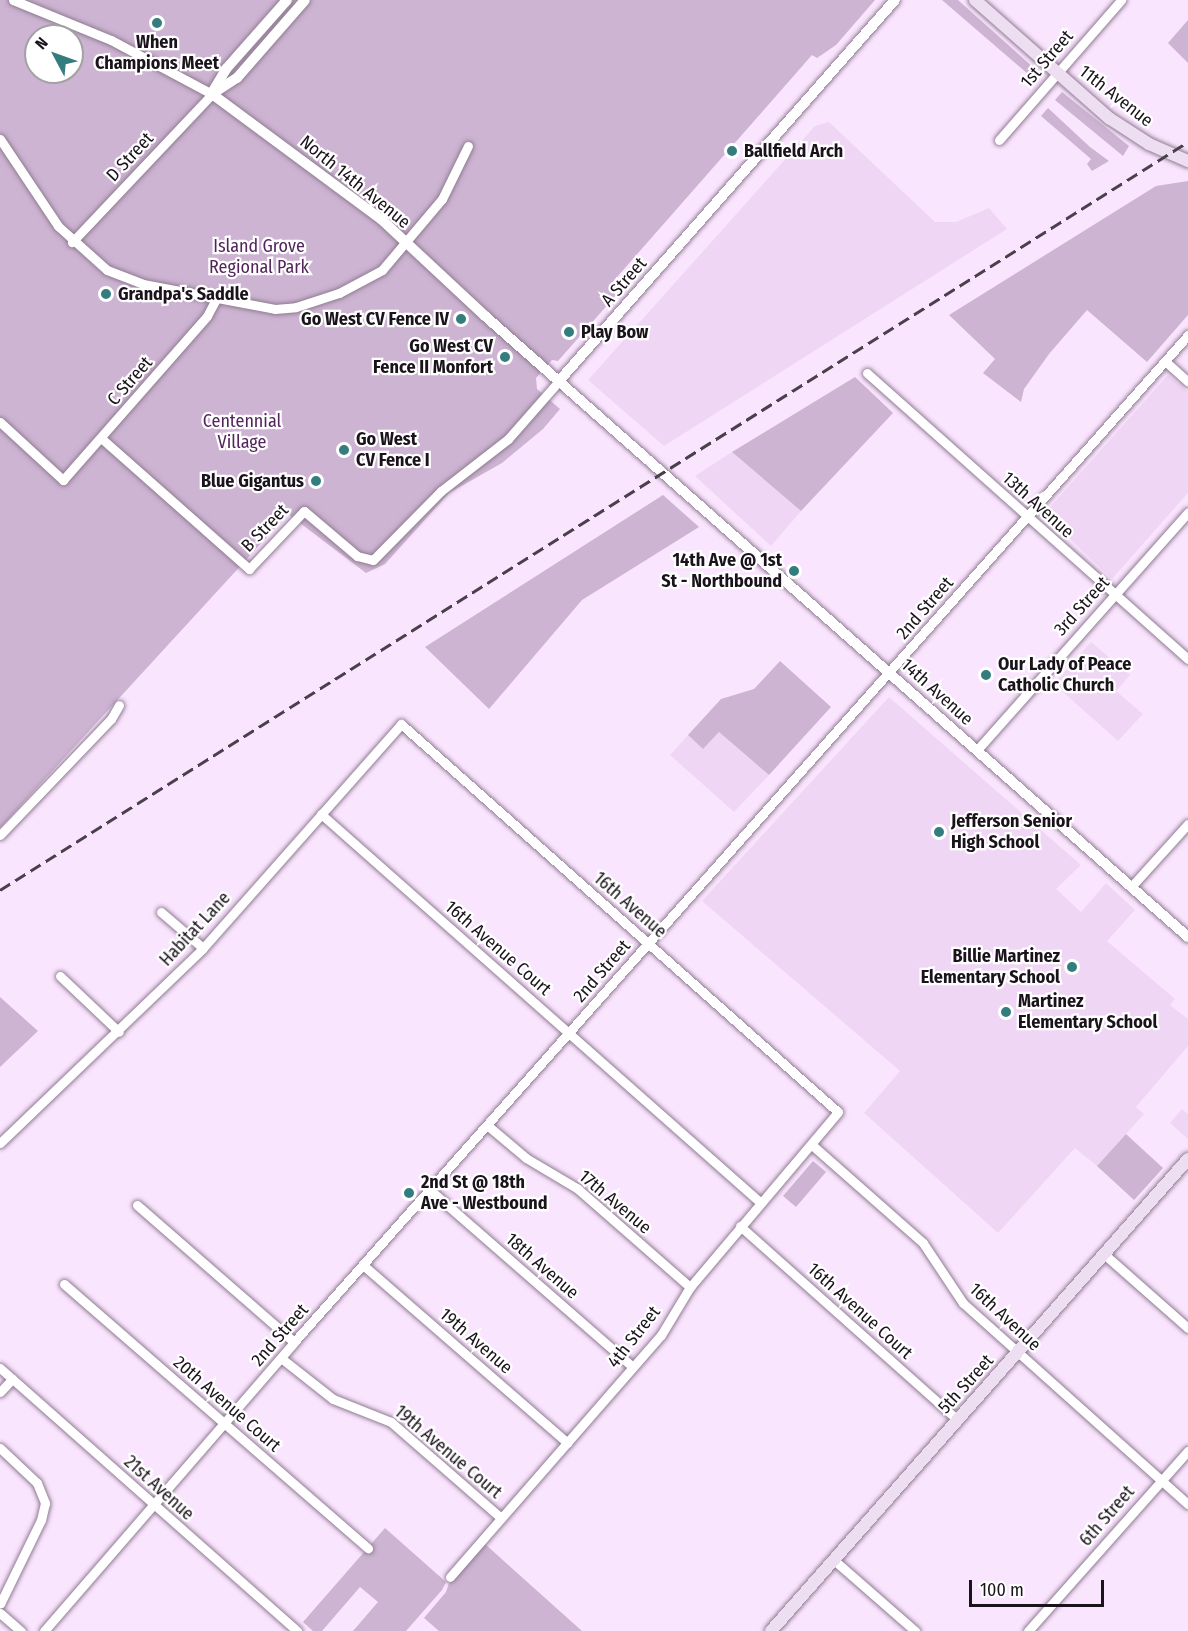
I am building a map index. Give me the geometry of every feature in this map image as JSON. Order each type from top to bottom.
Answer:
[{"type":"main road","name":"11th Avenue","points":[[975,0],[1125,130],[1188,161]]},
{"type":"main road","name":"5th Street","points":[[771,1631],[1188,1160]]},
{"type":"street","name":"North 14th Avenue","points":[[13,0],[111,40],[212,94],[381,219],[559,381],[664,472]]},
{"type":"street","name":"D Street","points":[[212,94],[226,69],[287,0]]},
{"type":"street","name":"D Street","points":[[72,242],[212,94],[237,78],[305,0]]},
{"type":"street","name":"A Street","points":[[304,511],[357,556],[373,560],[380,557],[441,491],[508,439],[895,0]]},
{"type":"street","name":"1st Street","points":[[999,140],[1121,0]]},
{"type":"street","points":[[0,139],[57,226],[94,261],[123,278],[216,299],[275,309],[317,301],[382,270],[442,199],[468,146]]},
{"type":"street","name":"C Street","points":[[0,422],[63,480],[207,316],[216,299]]},
{"type":"street","name":"2nd Street","points":[[44,1631],[294,1342],[1188,335]]},
{"type":"street","points":[[1165,361],[1188,382]]},
{"type":"street","name":"13th Avenue","points":[[867,373],[1188,659]]},
{"type":"street","name":"B Street","points":[[101,438],[249,568],[304,511]]},
{"type":"street","name":"14th Avenue","points":[[664,472],[1188,937]]},
{"type":"street","name":"3rd Street","points":[[977,750],[1188,512]]},
{"type":"street","points":[[0,834],[111,719],[119,705]]},
{"type":"street","name":"16th Avenue","points":[[401,724],[838,1112]]},
{"type":"street","name":"Habitat Lane","points":[[0,1143],[119,1032],[203,948],[401,724]]},
{"type":"street","name":"16th Avenue Court","points":[[321,814],[761,1203]]},
{"type":"street","points":[[1131,887],[1188,824]]},
{"type":"street","points":[[161,912],[203,948]]},
{"type":"street","points":[[60,976],[119,1032]]},
{"type":"street","name":"4th Street","points":[[450,1577],[661,1335],[690,1287],[838,1112]]},
{"type":"street","name":"17th Avenue","points":[[487,1125],[526,1158],[578,1189],[690,1287]]},
{"type":"street","name":"16th Avenue","points":[[812,1145],[924,1243],[953,1292],[1188,1504]]},
{"type":"street","name":"18th Avenue","points":[[430,1190],[633,1367]]},
{"type":"street","points":[[137,1205],[294,1342]]},
{"type":"street","name":"16th Avenue Court","points":[[740,1226],[958,1420]]},
{"type":"street","points":[[1104,1254],[1188,1328]]},
{"type":"street","name":"19th Avenue","points":[[363,1265],[568,1443]]},
{"type":"street","name":"20th Avenue Court","points":[[64,1284],[368,1548]]},
{"type":"street","name":"19th Avenue Court","points":[[281,1358],[333,1399],[391,1422],[501,1518]]},
{"type":"street","name":"21st Avenue","points":[[0,1368],[297,1631]]},
{"type":"street","points":[[0,1392],[12,1379]]},
{"type":"street","points":[[0,1448],[37,1483],[45,1503],[41,1520],[0,1604]]},
{"type":"street","name":"6th Street","points":[[1028,1631],[1188,1451]]},
{"type":"street","points":[[834,1560],[915,1631]]},
{"type":"street","points":[[0,1613],[21,1631]]},
{"type":"shaded area","points":[[829,122],[935,222],[956,222],[989,208],[1007,229],[664,446],[588,380],[815,126]]},
{"type":"shaded area","points":[[1168,375],[1188,392],[1188,493],[1112,579],[1044,514]]},
{"type":"shaded area","points":[[732,452],[801,511],[771,546],[695,476]]},
{"type":"shaded area","points":[[1091,642],[1130,675],[1116,691],[1143,714],[1118,741],[1054,684]]},
{"type":"shaded area","name":"Martinez Elementary School","points":[[889,697],[1081,865],[1056,889],[1081,912],[1106,883],[1135,910],[1107,941],[1175,999],[1170,1005],[1188,1019],[1188,1046],[1136,1107],[1144,1114],[1097,1166],[1075,1148],[998,1233],[864,1113],[900,1071],[702,901]]},
{"type":"shaded area","points":[[719,732],[769,775],[734,812],[670,755],[688,735],[703,749]]},
{"type":"shaded area","points":[[1182,1109],[1188,1114],[1188,1139],[1170,1123]]},
{"type":"green space","name":"Island Grove Regional Park","points":[[0,0],[875,0],[836,45],[817,58],[812,55],[610,285],[618,293],[558,361],[552,360],[536,378],[537,389],[560,409],[543,429],[502,463],[449,493],[385,564],[366,573],[288,514],[0,828]]},
{"type":"green space","points":[[942,0],[958,0],[1034,68],[1028,74]]},
{"type":"green space","points":[[1188,20],[1188,63],[1168,43]]},
{"type":"green space","points":[[1062,92],[1129,146],[1123,156],[1055,100]]},
{"type":"green space","points":[[1048,108],[1090,147],[1109,161],[1092,171],[1087,164],[1091,159],[1041,116]]},
{"type":"green space","points":[[1188,181],[1188,315],[1147,362],[1087,310],[1049,354],[1024,389],[1021,402],[983,373],[995,359],[949,315],[1156,186]]},
{"type":"green space","points":[[855,377],[893,413],[801,511],[732,452]]},
{"type":"green space","points":[[663,495],[699,527],[582,600],[489,709],[425,647]]},
{"type":"green space","points":[[780,661],[831,707],[769,775],[719,732],[703,749],[688,735],[721,699],[754,689]]},
{"type":"green space","points":[[0,997],[38,1031],[0,1067]]},
{"type":"green space","points":[[1126,1134],[1163,1168],[1134,1200],[1097,1166]]},
{"type":"green space","points":[[813,1161],[826,1172],[796,1207],[783,1196]]},
{"type":"green space","points":[[385,1528],[446,1582],[442,1590],[406,1631],[353,1631],[378,1602],[360,1587],[322,1631],[313,1631],[303,1622]]},
{"type":"green space","points":[[485,1544],[582,1631],[439,1631],[424,1618],[446,1592],[449,1583]]},
{"type":"railway","points":[[0,890],[1188,142]]},
{"type":"place","name":"When Champions Meet","points":[[157,23]]},
{"type":"place","name":"Ballfield Arch","points":[[732,151]]},
{"type":"place","name":"Grandpa's Saddle","points":[[106,294]]},
{"type":"place","name":"Go West CV Fence IV","points":[[461,319]]},
{"type":"place","name":"Play Bow","points":[[569,332]]},
{"type":"place","name":"Go West CV Fence II Monfort","points":[[505,357]]},
{"type":"place","name":"Go West CV Fence I","points":[[344,450]]},
{"type":"place","name":"Blue Gigantus","points":[[316,481]]},
{"type":"place","name":"14th Ave @ 1st St - Northbound","points":[[794,571]]},
{"type":"place","name":"Our Lady of Peace Catholic Church","points":[[986,675]]},
{"type":"place","name":"Jefferson Senior High School","points":[[939,832]]},
{"type":"place","name":"Billie Martinez Elementary School","points":[[1072,967]]},
{"type":"place","name":"Martinez Elementary School","points":[[1006,1012]]},
{"type":"place","name":"2nd St @ 18th Ave - Westbound","points":[[409,1193]]},
{"type":"park label","name":"Centennial Village","points":[[242,432]]}]
